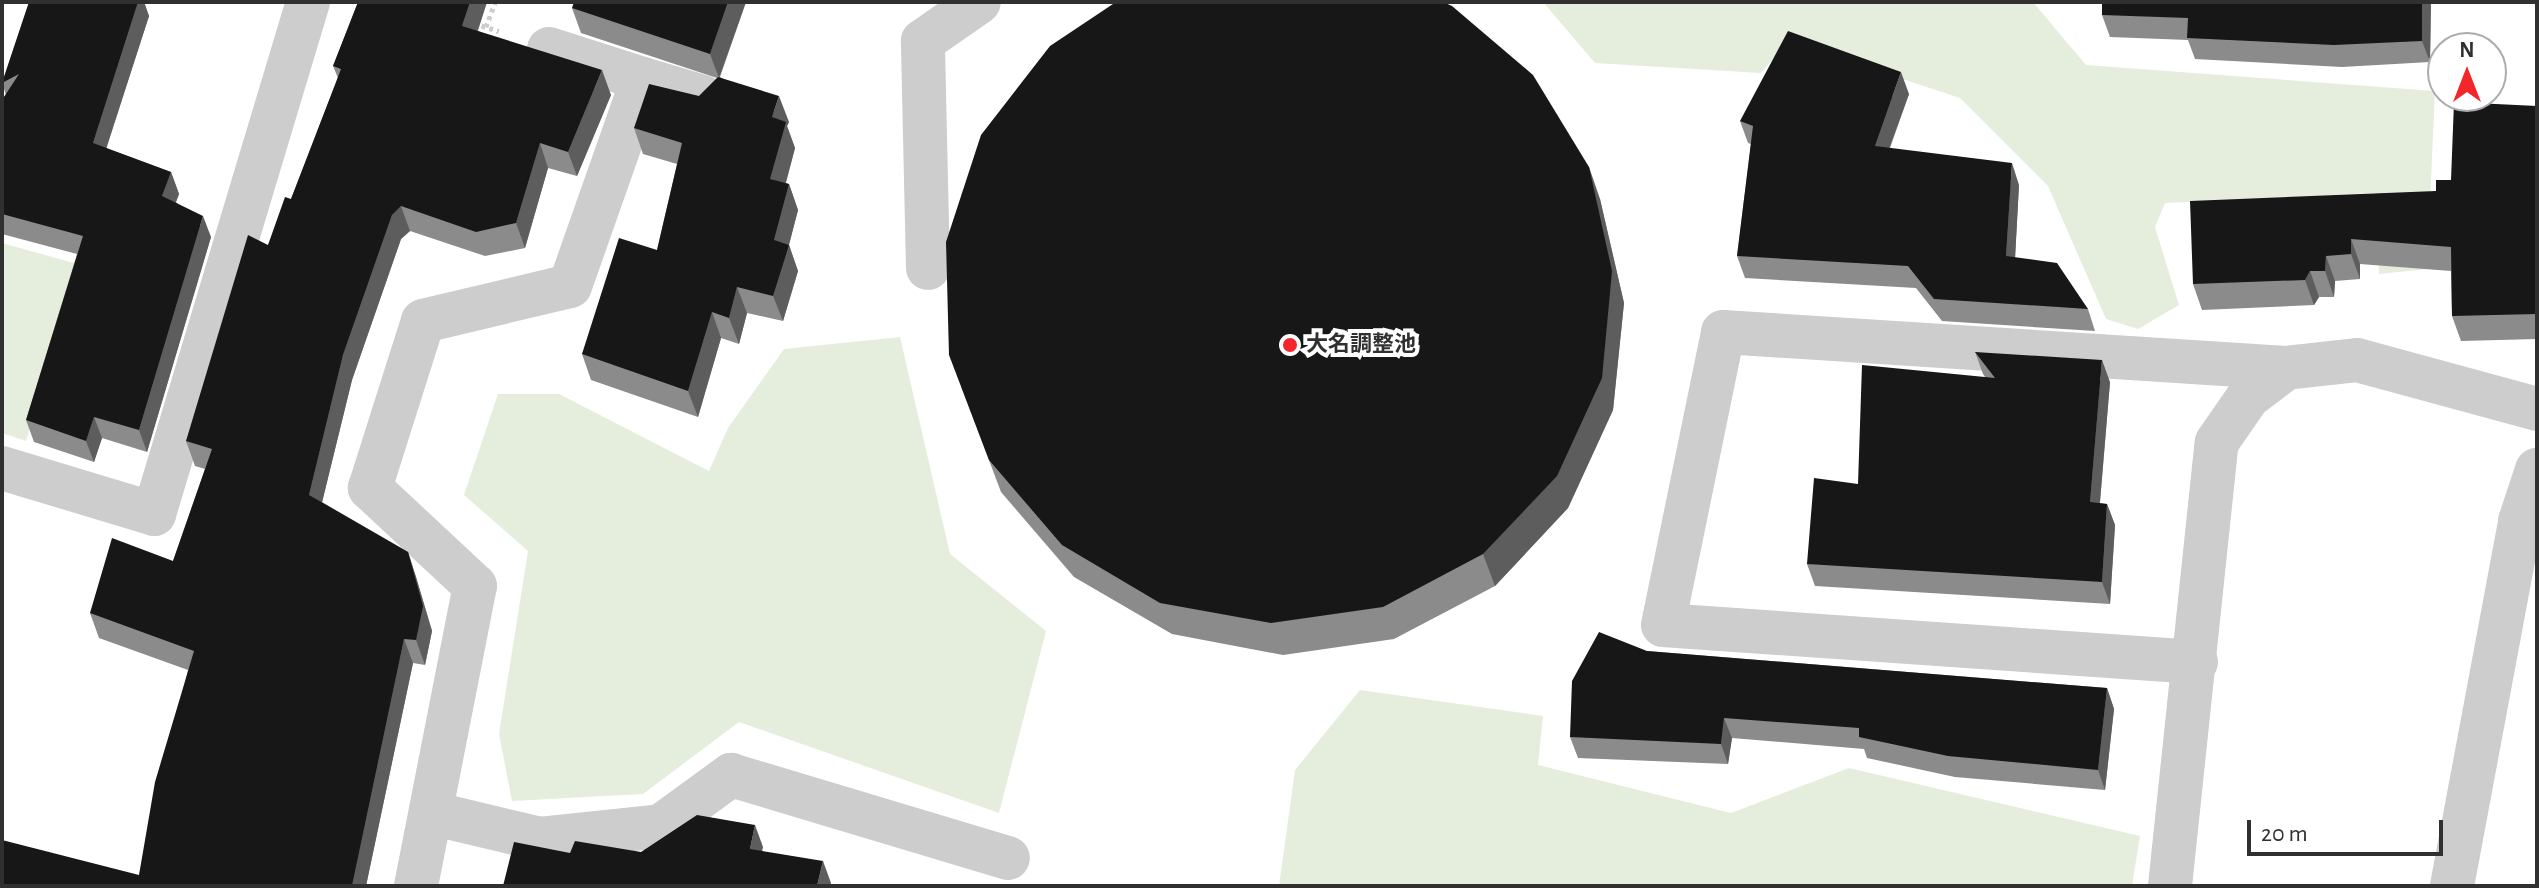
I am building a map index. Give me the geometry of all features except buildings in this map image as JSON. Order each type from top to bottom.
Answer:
[{"type":"street","points":[[2,468],[154,514],[308,2]]},
{"type":"street","points":[[928,268],[923,41],[979,2]]},
{"type":"street","points":[[549,49],[703,97]]},
{"type":"street","points":[[416,886],[475,586],[370,488],[423,321],[570,286],[643,79]]},
{"type":"street","points":[[2196,662],[1663,625],[1723,332],[2286,368],[2357,360],[2537,409]]},
{"type":"street","points":[[2170,886],[2217,442],[2248,397],[2286,368]]},
{"type":"street","points":[[2452,886],[2520,521],[2537,470]]},
{"type":"street","points":[[431,813],[540,839],[661,826],[731,775],[1008,858]]},
{"type":"path","points":[[486,27],[495,2]]},
{"type":"path","points":[[460,19],[549,49]]},
{"type":"green space","points":[[1543,2],[2033,2],[2086,65],[2427,90],[2427,112],[2434,112],[2427,269],[2379,274],[2375,193],[2165,203],[2155,227],[2179,305],[2138,329],[2106,319],[2048,186],[1960,98],[1788,41],[1761,73],[1595,63]]},
{"type":"green space","points":[[2,243],[81,265],[26,441],[2,433]]},
{"type":"green space","points":[[900,337],[950,554],[1046,631],[999,813],[739,722],[643,794],[512,801],[499,734],[528,551],[464,495],[498,394],[559,394],[709,471],[728,428],[784,349]]},
{"type":"green space","points":[[1360,690],[1543,716],[1538,765],[1731,813],[1849,768],[2140,836],[2132,886],[1279,886],[1295,770]]},
{"type":"place","name":"大名調整池","points":[[1290,345]]}]
